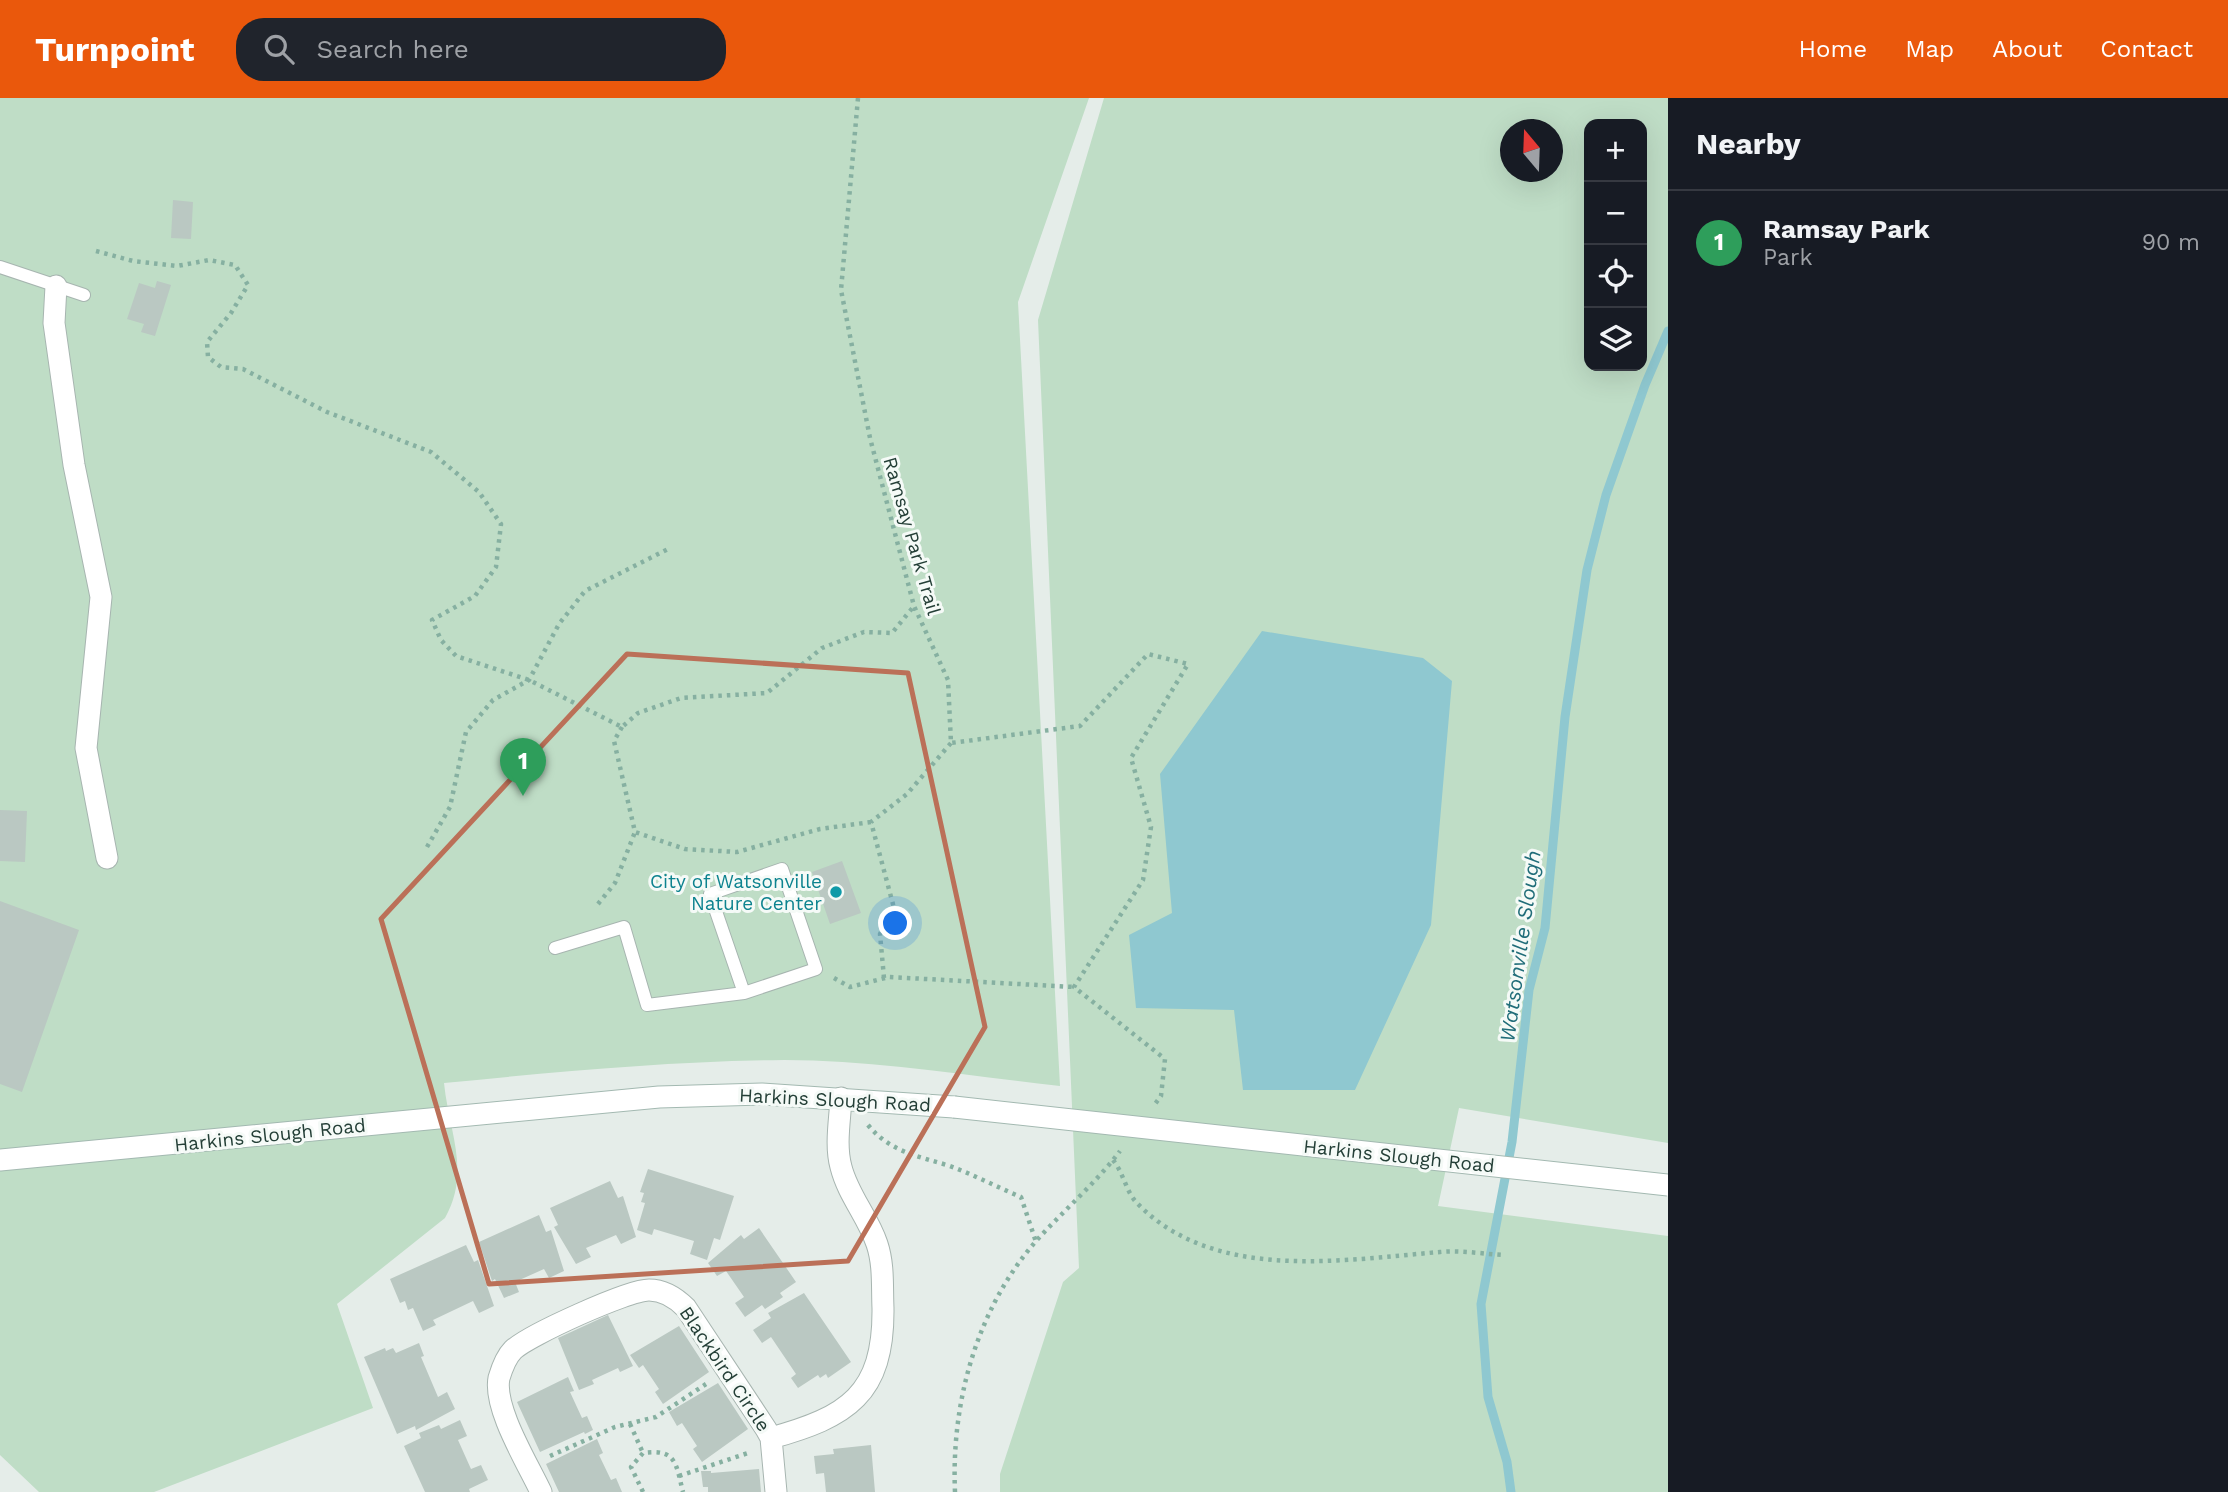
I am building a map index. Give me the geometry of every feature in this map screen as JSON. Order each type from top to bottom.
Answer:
[{"type":"main road","points":[[56,286],[54,323],[72,452],[101,597],[86,748],[107,858]]},
{"type":"main road","name":"Harkins Slough Road","points":[[0,1160],[659,1097],[762,1094],[954,1107],[1668,1185]]},
{"type":"main road","name":"Blackbird Circle","points":[[771,1441],[818,1424],[843,1410],[868,1381],[880,1351],[883,1316],[880,1258],[875,1238],[840,1165],[843,1098]]},
{"type":"main road","name":"Blackbird Circle","points":[[541,1492],[503,1410],[498,1388],[507,1358],[523,1343],[626,1294],[652,1290],[676,1298],[687,1308],[727,1369],[771,1441],[776,1492]]},
{"type":"lane","points":[[0,267],[84,295]]},
{"type":"lane","points":[[555,948],[624,927],[647,1005],[744,993],[816,969],[782,869],[710,894],[744,993]]},
{"type":"path","name":"Ramsay Park Trail","points":[[858,98],[841,290],[870,438],[914,606],[948,680],[951,743]]},
{"type":"path","points":[[96,251],[132,261],[177,266],[209,260],[235,265],[248,285],[231,313],[207,342],[208,357],[221,367],[243,369],[327,412],[431,452],[479,492],[501,524],[496,567],[475,596],[432,620],[441,640],[456,656],[529,680],[622,727]]},
{"type":"path","points":[[426,847],[450,807],[466,732],[493,700],[529,680],[559,624],[585,591],[668,549]]},
{"type":"path","points":[[598,904],[615,883],[635,832],[614,741],[622,727],[638,713],[681,698],[767,693],[795,674],[822,648],[864,632],[892,633],[914,606]]},
{"type":"path","points":[[635,832],[685,849],[737,852],[820,829],[871,822],[907,794],[951,743],[1080,726],[1148,654],[1188,664],[1131,758],[1150,827],[1143,880],[1074,987]]},
{"type":"path","points":[[871,822],[894,908],[880,934],[884,978]]},
{"type":"path","points":[[816,969],[850,987],[884,978],[1074,987],[1165,1059],[1161,1096],[1153,1107]]},
{"type":"path","points":[[843,1098],[879,1139],[1021,1197],[1036,1242]]},
{"type":"path","points":[[955,1492],[957,1429],[970,1366],[991,1307],[1010,1275],[1036,1242],[1121,1149]]},
{"type":"path","points":[[1113,1160],[1134,1200],[1171,1230],[1197,1244],[1244,1257],[1338,1262],[1443,1251],[1504,1255]]},
{"type":"path","points":[[529,1466],[595,1435],[656,1417],[727,1369]]},
{"type":"path","points":[[630,1424],[643,1452]]},
{"type":"path","points":[[679,1476],[771,1441]]},
{"type":"path","points":[[643,1452],[668,1453],[683,1492]]},
{"type":"path","points":[[641,1491],[631,1467],[643,1452]]},
{"type":"highlighted area","points":[[627,654],[908,673],[985,1027],[848,1261],[489,1284],[381,919]]},
{"type":"green space","points":[[0,98],[1089,98],[1018,302],[1060,1086],[888,1066],[784,1060],[656,1065],[444,1083],[457,1168],[453,1201],[445,1218],[337,1304],[373,1408],[154,1492],[39,1492],[0,1455]]},
{"type":"green space","points":[[1104,98],[1668,98],[1668,1143],[1459,1108],[1438,1206],[1668,1236],[1668,1492],[1000,1492],[1000,1474],[1063,1282],[1079,1268],[1038,320]]},
{"type":"water","points":[[1262,631],[1423,658],[1452,681],[1431,925],[1355,1090],[1243,1090],[1234,1010],[1136,1008],[1129,935],[1172,913],[1160,774]]},
{"type":"building","points":[[173,200],[193,202],[191,239],[171,238]]},
{"type":"building","points":[[157,281],[171,285],[155,336],[141,332],[144,324],[127,319],[139,283],[155,288]]},
{"type":"building","points":[[0,810],[27,811],[25,862],[0,861]]},
{"type":"building","name":"City of Watsonville Nature Center","points":[[842,861],[861,913],[830,924],[812,872]]},
{"type":"building","points":[[0,901],[79,930],[22,1092],[0,1084]]},
{"type":"building","points":[[648,1169],[734,1196],[720,1240],[714,1238],[707,1260],[690,1254],[694,1241],[654,1229],[652,1235],[637,1230],[645,1203],[641,1202],[644,1193],[640,1192]]},
{"type":"building","points":[[610,1181],[618,1198],[623,1196],[636,1237],[621,1244],[616,1235],[586,1248],[591,1257],[576,1264],[554,1227],[558,1225],[550,1208]]},
{"type":"building","points":[[539,1215],[546,1232],[551,1230],[564,1271],[549,1278],[544,1269],[515,1282],[519,1292],[504,1298],[495,1279],[492,1281],[479,1242]]},
{"type":"building","points":[[759,1228],[796,1282],[780,1293],[783,1297],[765,1309],[762,1305],[745,1317],[735,1303],[744,1297],[726,1271],[717,1276],[708,1263],[741,1235],[744,1239]]},
{"type":"building","points":[[466,1245],[474,1262],[478,1260],[494,1306],[479,1313],[473,1301],[433,1320],[436,1325],[423,1331],[413,1308],[408,1310],[405,1301],[400,1303],[390,1279]]},
{"type":"building","points":[[804,1293],[851,1362],[828,1378],[826,1374],[820,1378],[818,1375],[798,1388],[791,1378],[796,1374],[771,1337],[762,1343],[753,1330],[771,1318],[768,1313]]},
{"type":"building","points":[[608,1315],[633,1366],[620,1372],[618,1368],[592,1380],[594,1384],[579,1390],[558,1338]]},
{"type":"building","points":[[679,1326],[709,1372],[663,1404],[655,1392],[659,1389],[643,1365],[639,1368],[630,1355]]},
{"type":"building","points":[[419,1343],[424,1356],[421,1357],[438,1397],[447,1392],[455,1409],[416,1430],[415,1426],[397,1434],[364,1357],[385,1348],[386,1351],[393,1348],[396,1353]]},
{"type":"building","points":[[568,1377],[574,1391],[570,1392],[582,1418],[587,1416],[593,1430],[540,1452],[517,1402]]},
{"type":"building","points":[[718,1383],[748,1429],[702,1462],[693,1449],[697,1446],[682,1423],[677,1426],[669,1412]]},
{"type":"building","points":[[460,1420],[467,1436],[458,1440],[471,1469],[481,1465],[488,1480],[469,1489],[470,1492],[425,1492],[404,1446],[421,1438],[419,1433],[439,1425],[441,1429]]},
{"type":"building","points":[[597,1439],[603,1453],[599,1455],[611,1480],[616,1478],[622,1492],[559,1492],[546,1464]]},
{"type":"building","points":[[871,1445],[875,1492],[826,1492],[824,1473],[816,1474],[814,1456],[834,1454],[833,1449]]},
{"type":"building","points":[[759,1469],[761,1492],[708,1492],[708,1487],[703,1487],[701,1471],[711,1473]]},
{"type":"waterway","name":"Watsonville Slough","points":[[1511,1492],[1507,1462],[1488,1397],[1481,1304],[1512,1142],[1529,990],[1545,928],[1565,717],[1587,570],[1606,495],[1645,385],[1668,331]]},
{"type":"place","name":"Ramsay Park","points":[[523,796]]},
{"type":"place","name":"City of Watsonville Nature Center","points":[[836,892]]}]
